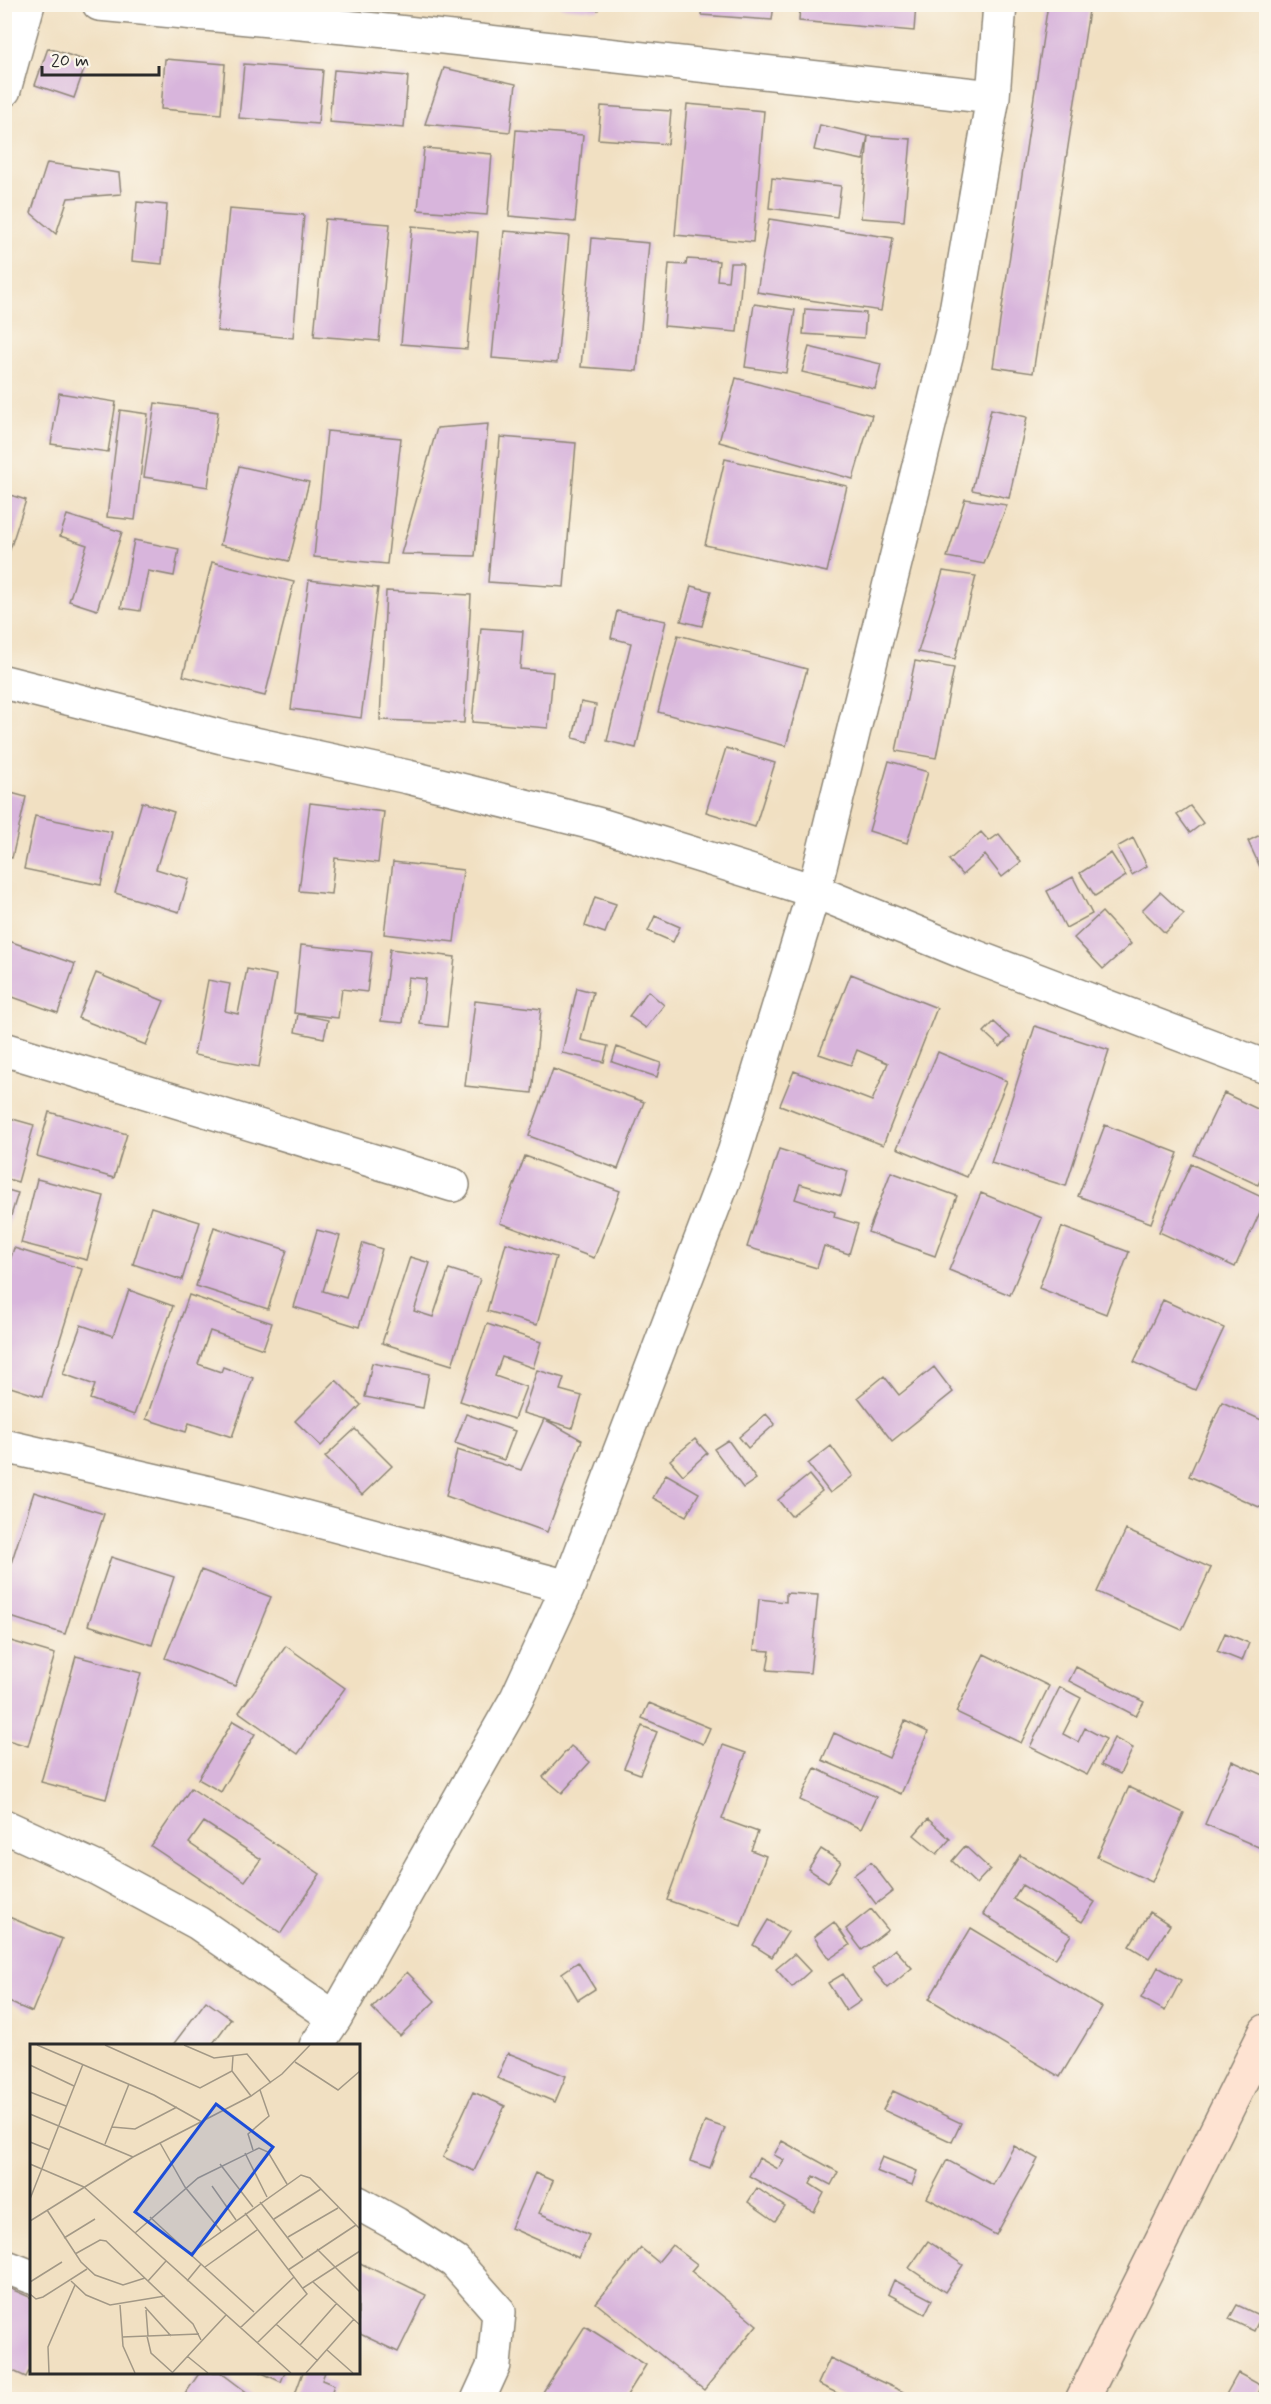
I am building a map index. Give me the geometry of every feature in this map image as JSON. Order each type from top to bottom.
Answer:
[{"type":"main road","points":[[1082,2400],[1266,2031]]},
{"type":"street","points":[[4,90],[28,4]]},
{"type":"street","points":[[99,4],[397,32],[993,97]]},
{"type":"street","points":[[317,2044],[335,2018],[517,1698],[568,1587],[734,1153],[814,891],[953,327],[993,97],[1000,4]]},
{"type":"street","points":[[4,682],[222,737],[408,777],[597,824],[814,891],[976,957],[1266,1067]]},
{"type":"street","points":[[4,1049],[453,1185]]},
{"type":"street","points":[[4,1446],[236,1499],[568,1587]]},
{"type":"street","points":[[4,1826],[99,1869],[198,1923],[335,2018]]},
{"type":"street","points":[[360,2204],[396,2223],[455,2262],[499,2312],[494,2365],[478,2400]]},
{"type":"street","points":[[4,2266],[30,2277]]},
{"type":"building","points":[[560,4],[599,4],[598,10],[560,7]]},
{"type":"building","points":[[702,4],[774,4],[772,20],[701,15]]},
{"type":"building","points":[[800,4],[916,4],[914,31],[799,21]]},
{"type":"building","points":[[1048,4],[1090,4],[1033,373],[993,367]]},
{"type":"building","points":[[48,48],[87,61],[74,98],[35,85]]},
{"type":"building","points":[[165,59],[225,64],[221,114],[161,109]]},
{"type":"building","points":[[244,64],[323,70],[318,124],[239,118]]},
{"type":"building","points":[[444,68],[516,84],[510,132],[425,124]]},
{"type":"building","points":[[334,70],[408,76],[404,128],[329,122]]},
{"type":"building","points":[[687,104],[764,111],[753,242],[675,235]]},
{"type":"building","points":[[601,106],[671,111],[668,144],[598,139]]},
{"type":"building","points":[[820,125],[868,136],[863,160],[814,150]]},
{"type":"building","points":[[516,130],[583,135],[575,222],[509,216]]},
{"type":"building","points":[[868,136],[911,139],[904,221],[861,218]]},
{"type":"building","points":[[424,148],[492,154],[487,215],[418,210]]},
{"type":"building","points":[[47,163],[119,173],[121,194],[68,198],[56,234],[31,213]]},
{"type":"building","points":[[772,178],[841,186],[837,217],[769,208]]},
{"type":"building","points":[[137,202],[167,205],[162,264],[132,261]]},
{"type":"building","points":[[229,209],[304,215],[293,338],[217,331]]},
{"type":"building","points":[[325,219],[390,224],[379,341],[314,336]]},
{"type":"building","points":[[769,219],[893,238],[881,311],[757,292]]},
{"type":"building","points":[[412,226],[478,232],[467,349],[401,344]]},
{"type":"building","points":[[504,231],[569,236],[557,363],[492,358]]},
{"type":"building","points":[[592,238],[649,243],[637,371],[581,367]]},
{"type":"building","points":[[687,259],[719,261],[717,280],[728,281],[730,263],[743,263],[737,332],[664,326],[669,264],[686,265]]},
{"type":"building","points":[[754,304],[795,310],[786,373],[745,367]]},
{"type":"building","points":[[805,309],[866,313],[864,338],[803,334]]},
{"type":"building","points":[[809,347],[881,364],[875,389],[802,372]]},
{"type":"building","points":[[736,378],[872,415],[853,479],[719,442]]},
{"type":"building","points":[[59,393],[116,402],[108,452],[51,444]]},
{"type":"building","points":[[155,403],[218,412],[208,487],[144,477]]},
{"type":"building","points":[[991,409],[1027,417],[1009,498],[972,490]]},
{"type":"building","points":[[120,410],[148,414],[135,520],[107,517]]},
{"type":"building","points":[[488,424],[475,556],[401,554],[437,428]]},
{"type":"building","points":[[327,431],[401,438],[387,564],[314,557]]},
{"type":"building","points":[[500,437],[576,443],[564,587],[488,582]]},
{"type":"building","points":[[725,459],[847,486],[827,572],[705,545]]},
{"type":"building","points":[[239,466],[309,482],[289,561],[220,545]]},
{"type":"building","points":[[4,493],[26,500],[5,565],[4,565]]},
{"type":"building","points":[[965,499],[1007,505],[984,564],[947,557]]},
{"type":"building","points":[[67,515],[122,532],[97,610],[69,601],[87,545],[60,536]]},
{"type":"building","points":[[134,540],[179,549],[174,576],[148,571],[140,611],[121,608]]},
{"type":"building","points":[[212,562],[294,582],[265,696],[183,676]]},
{"type":"building","points":[[943,571],[976,576],[955,659],[918,652]]},
{"type":"building","points":[[309,580],[378,588],[361,718],[291,709]]},
{"type":"building","points":[[691,586],[711,591],[702,626],[681,621]]},
{"type":"building","points":[[386,591],[471,595],[464,723],[380,720]]},
{"type":"building","points":[[617,611],[666,621],[636,748],[607,741],[631,643],[611,638]]},
{"type":"building","points":[[481,628],[523,631],[520,669],[553,672],[548,728],[472,722]]},
{"type":"building","points":[[678,635],[807,669],[786,746],[658,712]]},
{"type":"building","points":[[915,661],[954,668],[936,758],[896,751]]},
{"type":"building","points":[[581,702],[596,705],[588,742],[573,738]]},
{"type":"building","points":[[726,748],[775,763],[755,827],[706,812]]},
{"type":"building","points":[[889,761],[928,772],[907,843],[869,831]]},
{"type":"building","points":[[4,791],[26,797],[12,858],[4,857]]},
{"type":"building","points":[[142,802],[174,812],[156,869],[189,879],[179,912],[115,893]]},
{"type":"building","points":[[310,803],[384,812],[378,863],[335,858],[331,894],[299,891]]},
{"type":"building","points":[[1190,806],[1203,823],[1190,833],[1177,815]]},
{"type":"building","points":[[35,816],[112,832],[101,885],[24,869]]},
{"type":"building","points":[[981,832],[989,841],[999,834],[1021,862],[1002,877],[985,855],[962,875],[949,860]]},
{"type":"building","points":[[1266,832],[1266,880],[1248,841]]},
{"type":"building","points":[[1133,838],[1147,866],[1132,875],[1117,847]]},
{"type":"building","points":[[1111,853],[1126,876],[1095,896],[1080,873]]},
{"type":"building","points":[[393,862],[463,870],[454,942],[384,934]]},
{"type":"building","points":[[1073,877],[1092,914],[1066,928],[1047,891]]},
{"type":"building","points":[[1160,892],[1184,914],[1165,933],[1142,910]]},
{"type":"building","points":[[595,897],[616,904],[605,933],[585,926]]},
{"type":"building","points":[[1102,912],[1131,944],[1103,969],[1074,938]]},
{"type":"building","points":[[655,916],[680,927],[673,942],[648,931]]},
{"type":"building","points":[[9,941],[75,964],[58,1013],[4,994],[4,955]]},
{"type":"building","points":[[301,945],[372,952],[367,992],[342,989],[338,1018],[294,1013]]},
{"type":"building","points":[[390,949],[455,957],[447,1027],[420,1024],[426,979],[408,977],[403,1023],[381,1021]]},
{"type":"building","points":[[247,969],[276,975],[259,1067],[194,1055],[208,980],[230,984],[225,1011],[238,1014]]},
{"type":"building","points":[[96,973],[164,1001],[146,1045],[78,1018]]},
{"type":"building","points":[[851,974],[937,1008],[883,1145],[780,1105],[794,1071],[872,1101],[888,1063],[857,1050],[851,1065],[819,1054]]},
{"type":"building","points":[[577,988],[593,992],[581,1040],[608,1046],[604,1062],[562,1053]]},
{"type":"building","points":[[648,991],[664,1005],[646,1028],[629,1016]]},
{"type":"building","points":[[475,1001],[541,1009],[532,1093],[465,1086]]},
{"type":"building","points":[[298,1014],[328,1020],[324,1038],[295,1032]]},
{"type":"building","points":[[994,1022],[1010,1037],[1000,1047],[984,1032]]},
{"type":"building","points":[[1035,1026],[1109,1050],[1066,1186],[991,1163]]},
{"type":"building","points":[[617,1047],[661,1063],[657,1077],[612,1062]]},
{"type":"building","points":[[938,1052],[1007,1081],[967,1177],[897,1148]]},
{"type":"building","points":[[553,1069],[644,1102],[618,1169],[529,1136]]},
{"type":"building","points":[[1224,1093],[1266,1113],[1266,1167],[1258,1185],[1194,1155]]},
{"type":"building","points":[[49,1112],[127,1134],[114,1178],[37,1156]]},
{"type":"building","points":[[9,1118],[34,1125],[18,1182],[4,1178],[4,1132]]},
{"type":"building","points":[[1105,1125],[1178,1153],[1151,1223],[1078,1196]]},
{"type":"building","points":[[779,1149],[848,1171],[841,1196],[800,1184],[795,1199],[835,1212],[834,1217],[858,1224],[849,1254],[824,1246],[817,1268],[747,1247]]},
{"type":"building","points":[[525,1156],[620,1191],[594,1258],[500,1223]]},
{"type":"building","points":[[1191,1164],[1266,1199],[1235,1267],[1159,1232]]},
{"type":"building","points":[[891,1172],[957,1196],[935,1256],[868,1232]]},
{"type":"building","points":[[37,1179],[104,1196],[87,1260],[21,1243]]},
{"type":"building","points":[[4,1189],[18,1193],[5,1235],[4,1235]]},
{"type":"building","points":[[981,1193],[1042,1218],[1010,1295],[949,1270]]},
{"type":"building","points":[[151,1207],[200,1222],[182,1280],[133,1264]]},
{"type":"building","points":[[214,1227],[287,1250],[268,1309],[196,1286]]},
{"type":"building","points":[[1062,1227],[1129,1252],[1106,1314],[1039,1288]]},
{"type":"building","points":[[317,1230],[340,1236],[323,1291],[346,1298],[363,1243],[382,1249],[359,1327],[294,1307]]},
{"type":"building","points":[[506,1243],[556,1257],[537,1325],[487,1311]]},
{"type":"building","points":[[14,1248],[82,1269],[42,1397],[4,1385],[4,1278]]},
{"type":"building","points":[[410,1257],[430,1263],[414,1311],[433,1317],[449,1269],[480,1279],[452,1365],[382,1343]]},
{"type":"building","points":[[129,1290],[173,1306],[134,1415],[90,1399],[95,1385],[63,1374],[81,1325],[113,1336]]},
{"type":"building","points":[[189,1295],[272,1323],[263,1349],[210,1331],[198,1364],[221,1372],[223,1367],[253,1378],[232,1437],[189,1423],[186,1432],[146,1419]]},
{"type":"building","points":[[1163,1300],[1224,1328],[1195,1390],[1134,1362]]},
{"type":"building","points":[[487,1324],[541,1342],[533,1368],[502,1357],[495,1376],[526,1387],[514,1419],[460,1401]]},
{"type":"building","points":[[372,1363],[429,1374],[423,1408],[365,1397]]},
{"type":"building","points":[[934,1367],[953,1392],[892,1441],[858,1397],[884,1376],[899,1395]]},
{"type":"building","points":[[537,1370],[564,1378],[560,1390],[582,1396],[572,1428],[523,1413]]},
{"type":"building","points":[[336,1380],[361,1405],[321,1446],[295,1421]]},
{"type":"building","points":[[1222,1402],[1266,1422],[1266,1510],[1189,1476]]},
{"type":"building","points":[[466,1414],[515,1431],[504,1460],[455,1443]]},
{"type":"building","points":[[766,1414],[775,1424],[748,1448],[739,1437]]},
{"type":"building","points":[[544,1419],[582,1440],[547,1532],[446,1496],[457,1450],[521,1470]]},
{"type":"building","points":[[355,1429],[392,1466],[362,1495],[325,1457]]},
{"type":"building","points":[[695,1439],[707,1453],[683,1475],[670,1460]]},
{"type":"building","points":[[728,1440],[756,1479],[743,1488],[714,1449]]},
{"type":"building","points":[[831,1446],[853,1476],[830,1493],[808,1464]]},
{"type":"building","points":[[666,1474],[699,1493],[686,1516],[653,1498]]},
{"type":"building","points":[[809,1475],[822,1491],[791,1516],[778,1500]]},
{"type":"building","points":[[34,1492],[104,1514],[65,1634],[4,1615],[4,1585]]},
{"type":"building","points":[[1126,1530],[1211,1568],[1182,1630],[1097,1592]]},
{"type":"building","points":[[111,1557],[174,1577],[152,1645],[88,1625]]},
{"type":"building","points":[[201,1570],[271,1597],[235,1686],[165,1658]]},
{"type":"building","points":[[786,1593],[818,1595],[810,1673],[767,1670],[770,1651],[754,1650],[759,1599],[786,1602]]},
{"type":"building","points":[[1225,1633],[1249,1643],[1242,1661],[1217,1651]]},
{"type":"building","points":[[4,1639],[55,1654],[28,1746],[4,1739]]},
{"type":"building","points":[[286,1646],[345,1688],[298,1754],[239,1712]]},
{"type":"building","points":[[984,1654],[1049,1686],[1021,1743],[956,1712]]},
{"type":"building","points":[[76,1656],[141,1673],[106,1799],[41,1782]]},
{"type":"building","points":[[1076,1667],[1144,1702],[1136,1716],[1069,1681]]},
{"type":"building","points":[[1060,1687],[1081,1698],[1063,1734],[1078,1742],[1085,1728],[1106,1739],[1087,1775],[1030,1747]]},
{"type":"building","points":[[649,1703],[710,1728],[703,1744],[642,1718]]},
{"type":"building","points":[[233,1721],[255,1734],[221,1792],[198,1779]]},
{"type":"building","points":[[905,1721],[928,1732],[901,1794],[822,1760],[834,1733],[889,1758]]},
{"type":"building","points":[[642,1726],[657,1732],[640,1774],[624,1768]]},
{"type":"building","points":[[1114,1738],[1133,1748],[1120,1774],[1101,1765]]},
{"type":"building","points":[[723,1745],[746,1753],[722,1819],[758,1832],[751,1850],[766,1856],[741,1926],[667,1900]]},
{"type":"building","points":[[571,1746],[590,1762],[562,1793],[543,1777]]},
{"type":"building","points":[[1232,1761],[1266,1776],[1266,1841],[1263,1849],[1205,1824]]},
{"type":"building","points":[[815,1768],[876,1797],[861,1829],[800,1800]]},
{"type":"building","points":[[1129,1787],[1184,1813],[1152,1882],[1097,1857]]},
{"type":"building","points":[[191,1788],[320,1874],[281,1933],[151,1846]],"holes":[[[204,1822],[261,1859],[245,1881],[189,1843]]]},
{"type":"building","points":[[928,1819],[950,1839],[937,1854],[914,1835]]},
{"type":"building","points":[[965,1846],[990,1869],[976,1884],[952,1861]]},
{"type":"building","points":[[821,1849],[841,1862],[828,1882],[808,1869]]},
{"type":"building","points":[[1020,1855],[1095,1902],[1082,1922],[1022,1885],[1013,1899],[1071,1935],[1055,1959],[983,1914]]},
{"type":"building","points":[[871,1862],[893,1891],[876,1904],[854,1875]]},
{"type":"building","points":[[871,1909],[888,1930],[862,1950],[846,1929]]},
{"type":"building","points":[[1150,1912],[1170,1925],[1149,1958],[1129,1946]]},
{"type":"building","points":[[4,1915],[62,1939],[32,2012],[4,2000]]},
{"type":"building","points":[[768,1920],[788,1932],[772,1957],[753,1945]]},
{"type":"building","points":[[834,1922],[850,1945],[829,1959],[814,1937]]},
{"type":"building","points":[[971,1928],[1102,2007],[1060,2077],[929,1999]]},
{"type":"building","points":[[895,1949],[912,1968],[888,1988],[872,1969]]},
{"type":"building","points":[[794,1954],[810,1971],[792,1987],[776,1969]]},
{"type":"building","points":[[578,1962],[595,1989],[578,2000],[562,1973]]},
{"type":"building","points":[[1158,1967],[1181,1980],[1165,2011],[1141,1998]]},
{"type":"building","points":[[407,1972],[435,2001],[400,2036],[372,2008]]},
{"type":"building","points":[[843,1974],[861,2001],[846,2011],[828,1983]]},
{"type":"building","points":[[206,2001],[231,2019],[212,2044],[174,2044]]},
{"type":"building","points":[[508,2053],[566,2076],[555,2102],[497,2078]]},
{"type":"building","points":[[893,2091],[961,2123],[952,2142],[883,2110]]},
{"type":"building","points":[[473,2092],[505,2106],[474,2171],[443,2157]]},
{"type":"building","points":[[705,2121],[725,2128],[710,2168],[690,2161]]},
{"type":"building","points":[[782,2141],[838,2172],[831,2185],[814,2176],[810,2184],[824,2193],[814,2212],[749,2176],[759,2158],[778,2169],[784,2160],[774,2155]]},
{"type":"building","points":[[1014,2146],[1038,2159],[996,2235],[927,2198],[947,2160],[993,2185]]},
{"type":"building","points":[[882,2157],[917,2171],[912,2185],[876,2171]]},
{"type":"building","points":[[535,2173],[553,2181],[539,2213],[589,2235],[579,2258],[511,2228]]},
{"type":"building","points":[[757,2188],[785,2207],[775,2221],[748,2202]]},
{"type":"building","points":[[928,2241],[963,2265],[945,2292],[909,2268]]},
{"type":"building","points":[[672,2245],[697,2264],[691,2271],[757,2325],[704,2390],[596,2303],[641,2248],[658,2262]]},
{"type":"building","points":[[360,2263],[426,2295],[398,2352],[360,2334]]},
{"type":"building","points":[[894,2280],[932,2300],[925,2314],[888,2294]]},
{"type":"building","points":[[4,2286],[30,2297],[30,2369],[26,2377],[4,2367]]},
{"type":"building","points":[[1237,2305],[1261,2316],[1254,2331],[1229,2319]]},
{"type":"building","points":[[585,2326],[646,2365],[624,2400],[555,2400],[543,2392]]},
{"type":"building","points":[[830,2358],[912,2396],[911,2400],[851,2400],[818,2384]]},
{"type":"building","points":[[1238,2373],[1262,2386],[1255,2400],[1223,2400]]},
{"type":"building","points":[[199,2374],[223,2374],[257,2400],[187,2400],[183,2397]]},
{"type":"building","points":[[264,2374],[284,2374],[281,2382]]},
{"type":"building","points":[[302,2374],[324,2374],[322,2380],[334,2385],[329,2400],[293,2400]]}]
